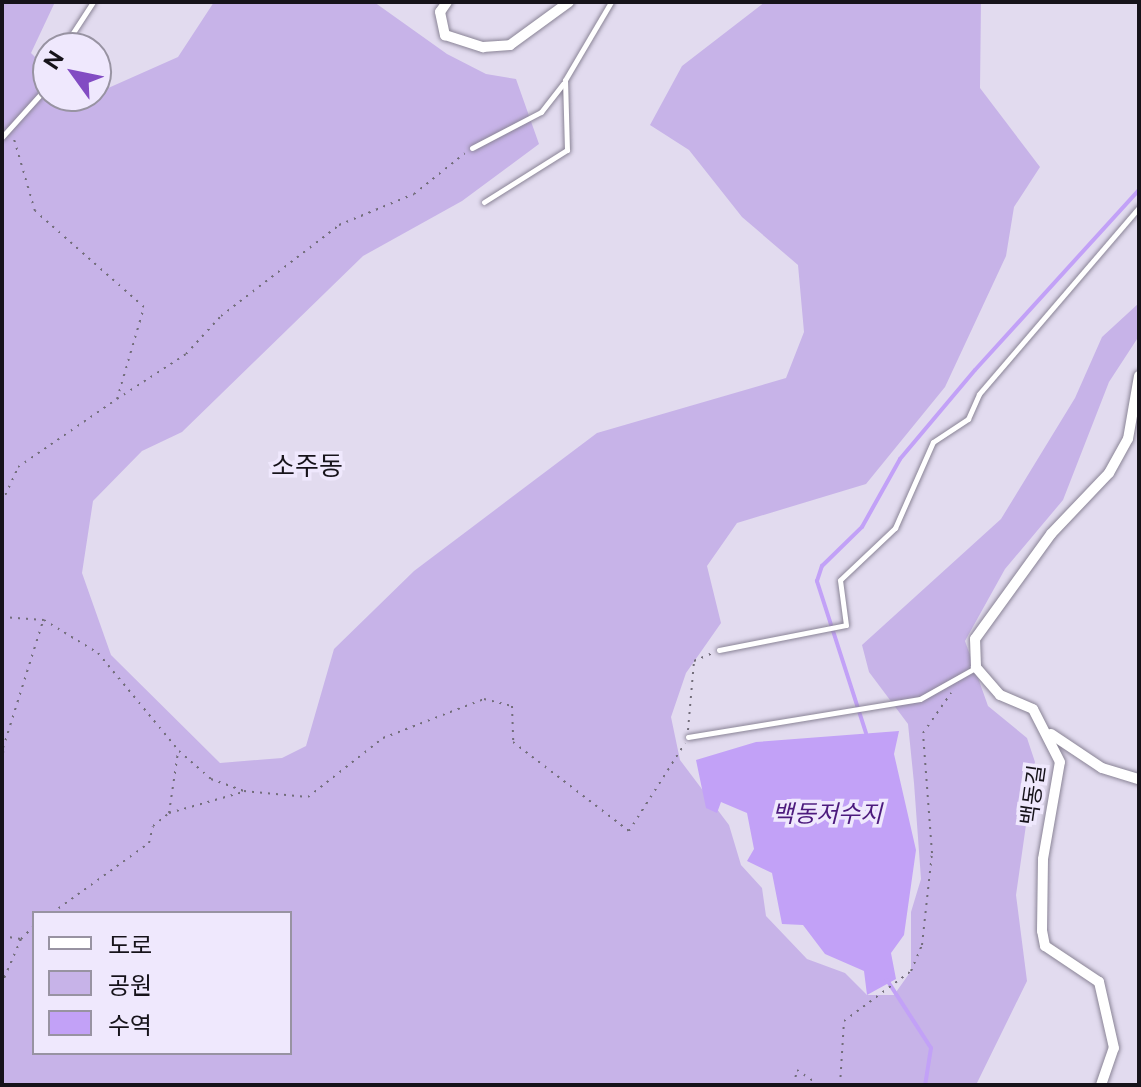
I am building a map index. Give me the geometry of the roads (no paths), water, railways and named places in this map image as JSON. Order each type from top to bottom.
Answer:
[{"type":"street","points":[[447,2],[440,12],[445,35],[483,47],[510,45],[569,2]]},
{"type":"street","points":[[976,667],[975,639],[992,612],[1122,450],[1139,376]]},
{"type":"street","name":"백동길","points":[[976,667],[1000,695],[1033,709],[1051,734],[1060,762],[1043,859],[1042,931],[1045,946],[1099,982],[1114,1048],[1101,1085]]},
{"type":"street","points":[[1051,734],[1102,768],[1139,779]]},
{"type":"lane","points":[[73,32],[93,2]]},
{"type":"lane","points":[[472,148],[541,112],[565,80],[611,2]]},
{"type":"lane","points":[[484,202],[567,150],[565,80]]},
{"type":"lane","points":[[5,135],[32,104]]},
{"type":"lane","points":[[719,650],[846,625],[840,580],[895,528],[933,442],[968,419],[979,394],[1139,207]]},
{"type":"lane","points":[[688,737],[872,706],[957,684],[976,667]]},
{"type":"water","name":"백동저수지","points":[[899,731],[894,754],[916,850],[904,935],[891,953],[896,979],[867,995],[864,971],[825,954],[803,925],[782,924],[772,873],[747,861],[754,849],[747,813],[721,802],[717,813],[706,808],[696,760],[756,742]]},
{"type":"waterway","points":[[866,733],[817,581],[822,566],[862,527],[900,459],[975,370],[1139,190]]},
{"type":"waterway","points":[[887,980],[931,1048],[925,1085]]},
{"type":"district","name":"소주동","points":[[307,466]]}]
